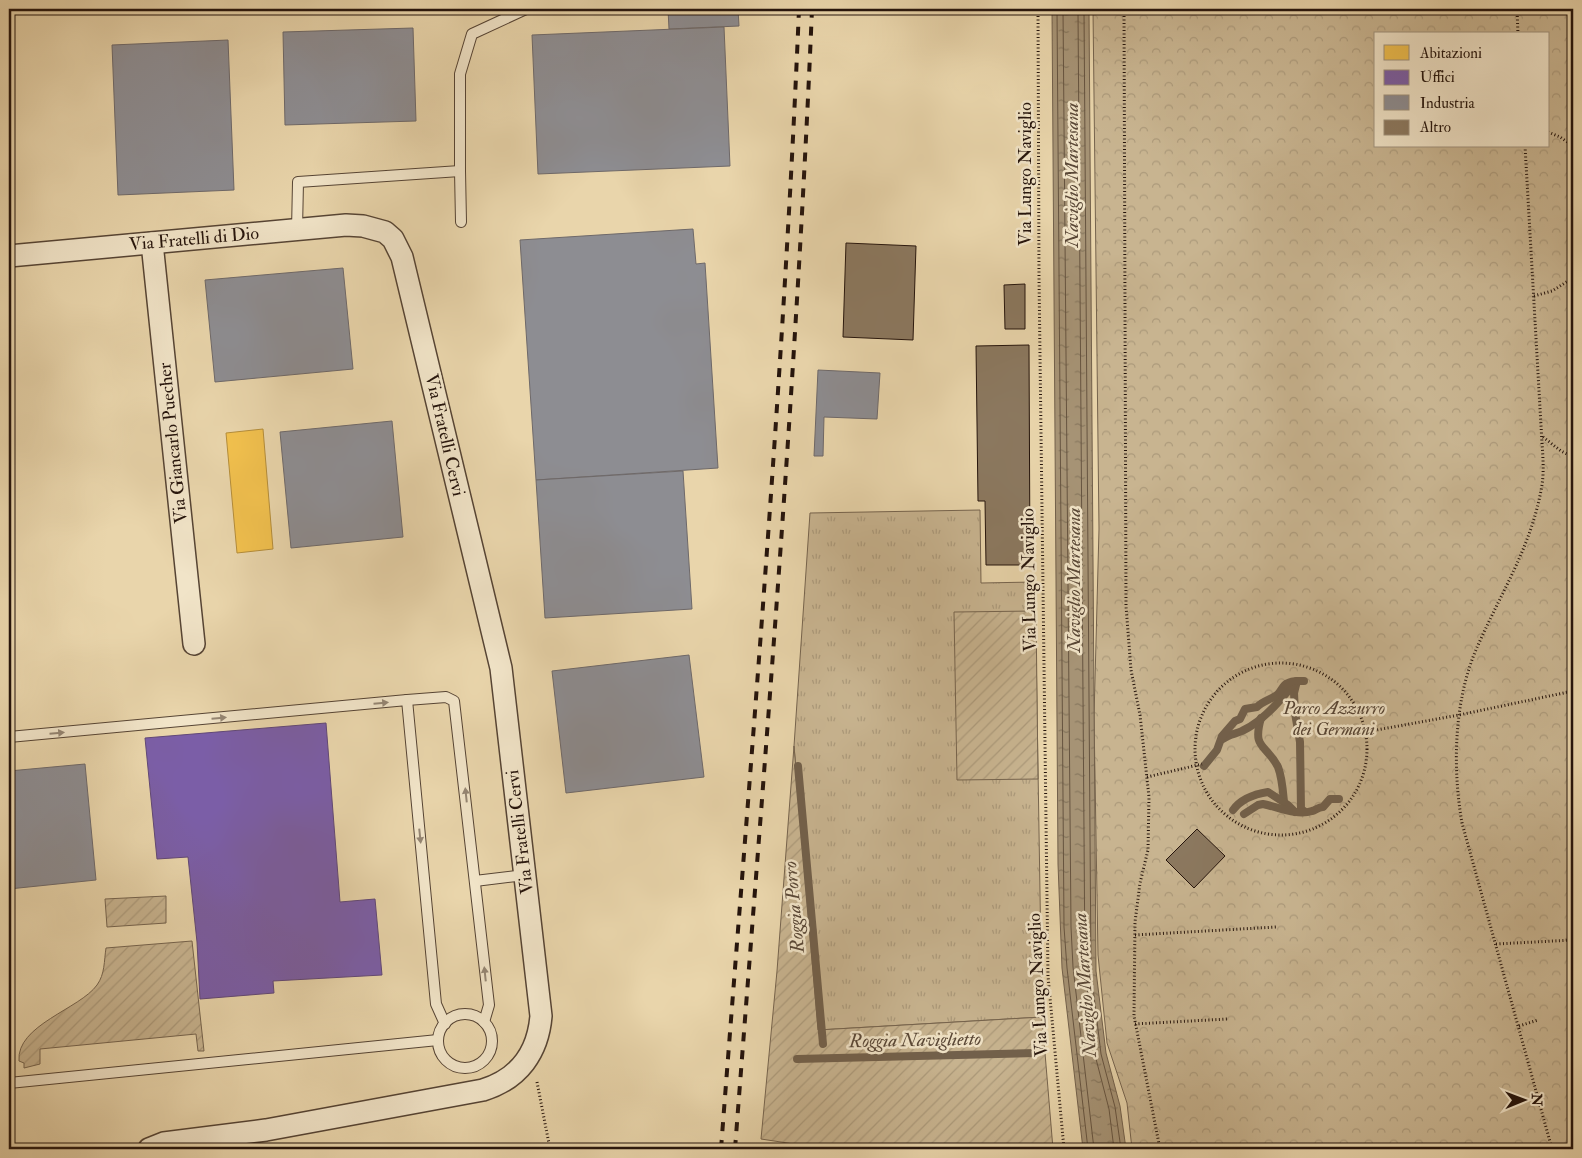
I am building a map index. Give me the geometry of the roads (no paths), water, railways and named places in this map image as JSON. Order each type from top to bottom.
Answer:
[{"type":"street","name":"Via Fratelli di Dio","points":[[9,256],[352,225],[379,229]]},
{"type":"street","name":"Via Fratelli Cervi","points":[[149,1149],[164,1143],[266,1130],[483,1090],[509,1078],[521,1066],[538,1038],[541,1016],[501,668],[402,257],[390,235],[379,229]]},
{"type":"street","name":"Via Giancarlo Puecher","points":[[152,243],[194,644]]},
{"type":"lane","points":[[461,222],[460,74],[472,34],[526,9]]},
{"type":"lane","points":[[297,230],[298,182],[460,171]]},
{"type":"lane","points":[[9,737],[407,700],[446,697],[454,701],[489,1005],[484,1022]]},
{"type":"lane","points":[[407,700],[436,1004],[444,1024]]},
{"type":"lane","points":[[475,880],[524,875]]},
{"type":"lane","points":[[468,1014],[484,1022],[490,1030],[492,1048],[488,1056],[474,1067],[457,1067],[449,1063],[440,1049],[438,1040],[444,1024],[451,1018],[468,1014]]},
{"type":"lane","points":[[9,1083],[438,1040]]},
{"type":"water","name":"Naviglio Martesana","points":[[1052,9],[1089,9],[1096,971],[1106,1053],[1120,1106],[1126,1149],[1083,1149],[1062,968],[1058,864]]},
{"type":"waterway","points":[[1297,681],[1294,693],[1295,713],[1300,742],[1301,809],[1304,811]]},
{"type":"waterway","points":[[1204,766],[1217,750],[1222,736],[1235,721],[1240,719],[1245,709],[1257,707],[1274,697],[1284,685],[1290,682],[1304,681]]},
{"type":"waterway","points":[[1223,739],[1257,722],[1278,703],[1295,682]]},
{"type":"waterway","points":[[1261,718],[1259,741],[1278,767],[1284,802]]},
{"type":"waterway","name":"Roggia Porro","points":[[798,766],[823,1044]]},
{"type":"waterway","points":[[1233,810],[1249,798],[1268,792],[1295,812]]},
{"type":"waterway","points":[[1244,814],[1263,804],[1294,812],[1306,812],[1323,807],[1330,799],[1339,799]]},
{"type":"waterway","name":"Roggia Naviglietto","points":[[797,1059],[1035,1053]]},
{"type":"railway","points":[[721,1149],[775,437],[799,9]]},
{"type":"railway","points":[[735,1149],[788,437],[812,9]]},
{"type":"park label","name":"Parco Azzurro dei Germani","points":[[1334,718]]}]
